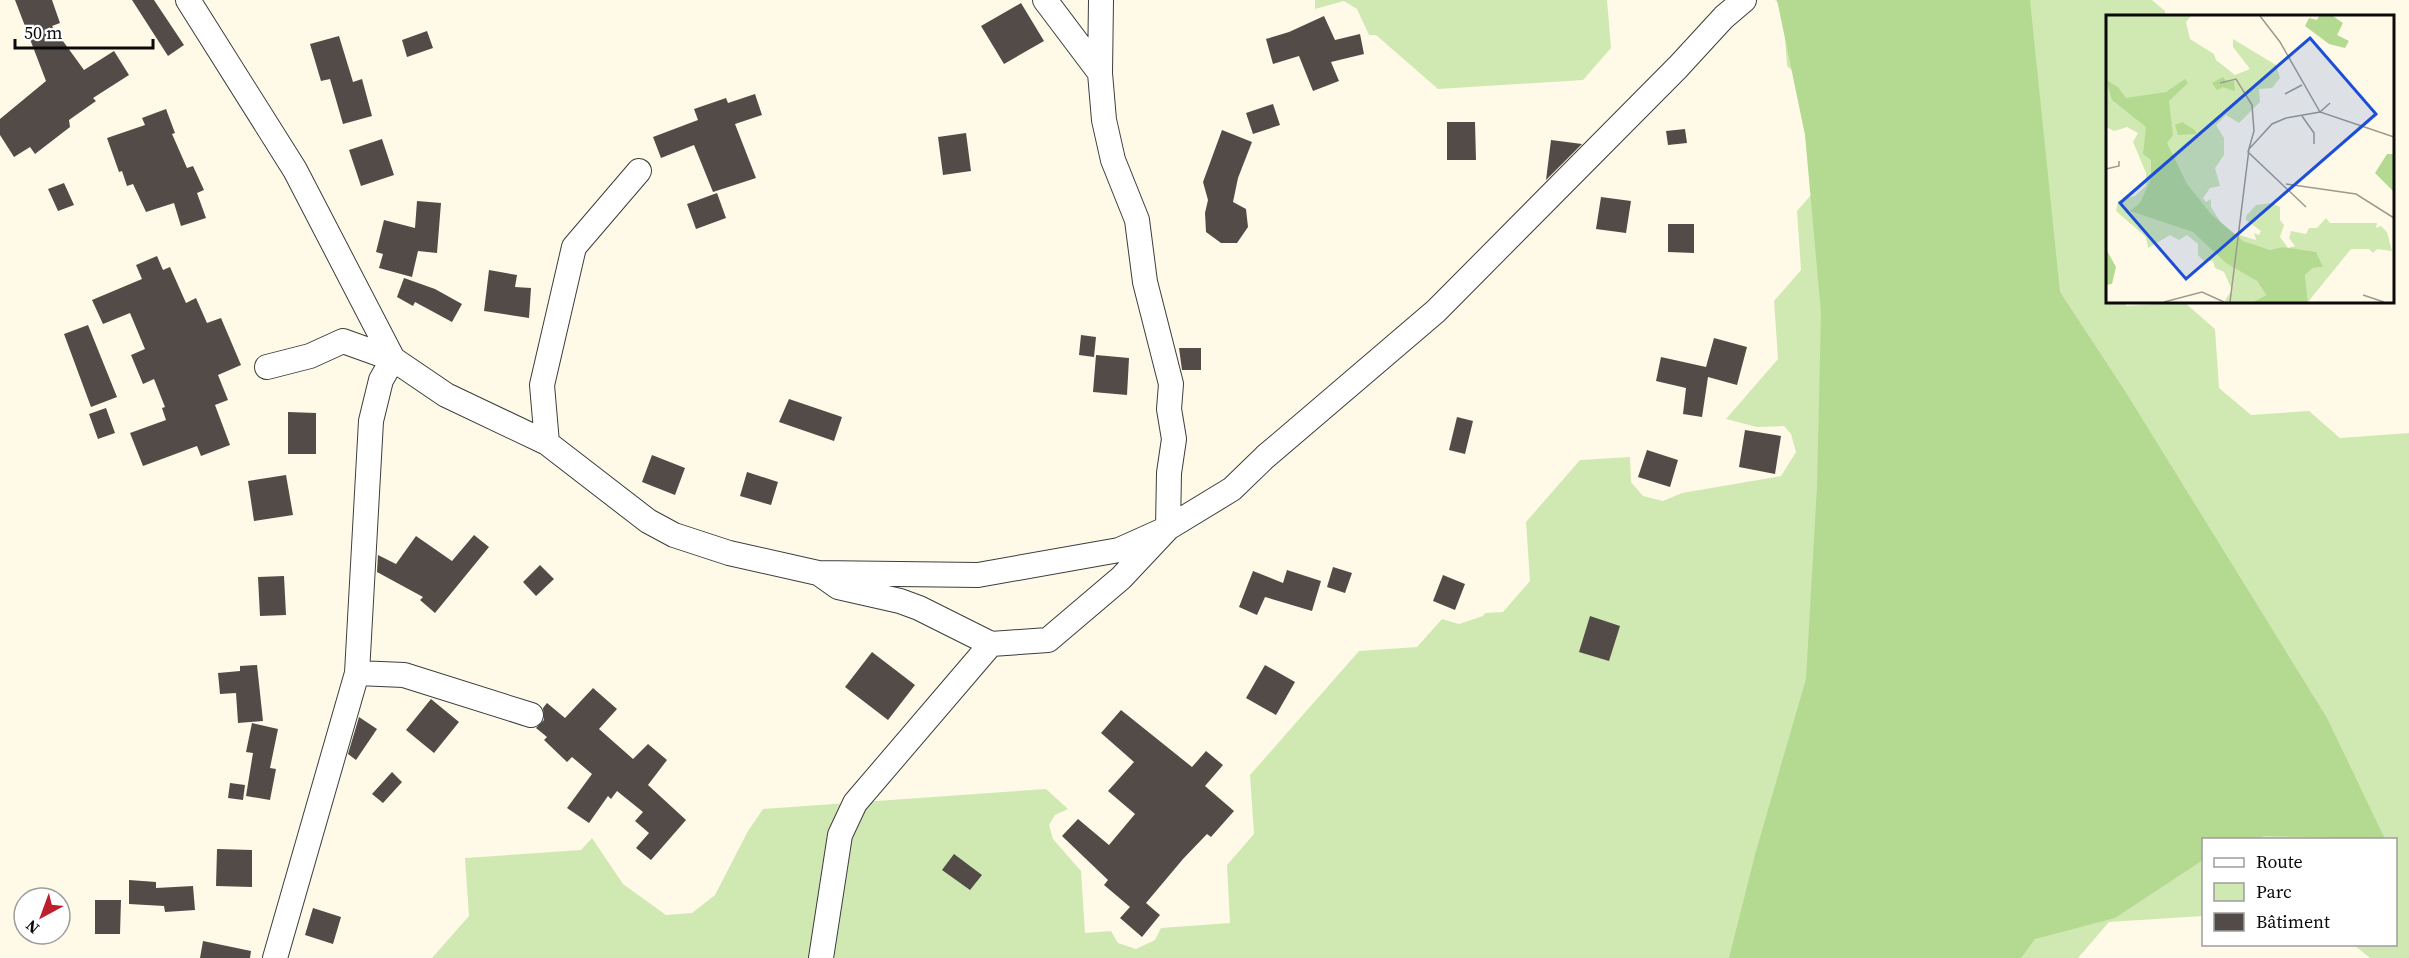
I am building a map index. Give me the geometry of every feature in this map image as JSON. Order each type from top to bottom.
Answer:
[{"type":"street","points":[[188,0],[295,170],[393,358]]},
{"type":"street","points":[[1045,0],[1100,73]]},
{"type":"street","points":[[818,573],[838,587],[900,601],[919,608],[991,644],[1048,640],[1121,578],[1168,528],[1169,473],[1174,439],[1169,409],[1171,384],[1146,282],[1137,220],[1113,160],[1104,120],[1100,73],[1101,0]]},
{"type":"street","points":[[267,367],[310,356],[344,341],[393,358],[446,395],[547,443],[648,521],[674,535],[729,553],[818,573],[978,575],[1119,550],[1168,528],[1232,489],[1265,457],[1436,311],[1678,67],[1724,17],[1744,0]]},
{"type":"street","points":[[547,443],[542,385],[574,247],[639,171]]},
{"type":"street","points":[[275,958],[357,673],[371,421],[381,380],[393,358]]},
{"type":"street","points":[[821,958],[840,835],[855,803],[991,644]]},
{"type":"street","points":[[357,673],[404,675],[531,715]]},
{"type":"green space","points":[[1315,0],[1607,0],[1611,48],[1583,80],[1438,89],[1376,35],[1369,35],[1357,9],[1344,1],[1315,9]]},
{"type":"green space","points":[[1775,0],[2152,0],[2165,11],[2165,15],[2106,15],[2106,303],[2126,303],[2126,306],[2185,303],[2215,329],[2219,388],[2251,415],[2309,411],[2340,438],[2409,433],[2409,958],[2370,958],[2355,946],[2397,946],[2397,838],[2202,838],[2202,916],[2109,922],[2078,958],[432,958],[469,916],[465,858],[581,850],[592,838],[623,884],[666,915],[692,913],[715,895],[748,831],[763,809],[1046,789],[1068,809],[1055,815],[1049,825],[1053,839],[1081,871],[1085,933],[1111,931],[1118,943],[1136,949],[1155,940],[1161,928],[1230,923],[1227,865],[1254,834],[1250,775],[1359,651],[1417,647],[1442,619],[1459,624],[1483,616],[1485,613],[1503,612],[1530,581],[1526,522],[1580,460],[1630,457],[1631,482],[1643,496],[1663,501],[1682,493],[1781,476],[1796,452],[1791,434],[1784,426],[1757,427],[1726,419],[1778,359],[1774,301],[1801,270],[1797,211],[1824,180],[1819,93],[1787,66],[1783,7]]},
{"type":"green space","points":[[1777,0],[2030,0],[2060,292],[2125,391],[2327,718],[2385,838],[2264,836],[2258,838],[2202,838],[2202,861],[2115,918],[2035,939],[2021,958],[1729,958],[1756,851],[1806,679],[1817,486],[1821,313],[1805,135]]},
{"type":"building","points":[[15,0],[52,0],[60,23],[52,26],[84,70],[114,51],[129,75],[93,98],[96,101],[69,120],[70,127],[35,154],[30,147],[14,157],[0,135],[0,119],[46,81]]},
{"type":"building","points":[[132,0],[154,0],[184,45],[168,56]]},
{"type":"building","points":[[1021,3],[1044,41],[1004,64],[981,26]]},
{"type":"building","points":[[1324,16],[1335,40],[1360,34],[1364,54],[1331,62],[1339,81],[1313,91],[1299,56],[1273,64],[1266,39],[1289,32]]},
{"type":"building","points":[[427,31],[433,48],[407,57],[402,40]]},
{"type":"building","points":[[339,36],[353,82],[362,79],[372,116],[343,124],[330,79],[321,81],[310,44]]},
{"type":"building","points":[[755,94],[762,115],[735,124],[756,178],[713,192],[694,145],[661,158],[653,137],[698,120],[694,109],[726,98],[728,103]]},
{"type":"building","points":[[1273,104],[1280,125],[1253,134],[1246,113]]},
{"type":"building","points":[[166,109],[175,133],[172,134],[187,168],[193,166],[204,190],[197,193],[206,218],[181,226],[174,203],[146,212],[133,184],[127,186],[122,171],[119,172],[107,138],[145,125],[142,118]]},
{"type":"building","points":[[1447,122],[1475,122],[1476,160],[1447,160]]},
{"type":"building","points":[[1685,129],[1687,143],[1668,145],[1666,131]]},
{"type":"building","points":[[1222,130],[1252,142],[1238,178],[1233,202],[1246,209],[1248,227],[1237,243],[1221,243],[1206,232],[1205,213],[1208,200],[1203,182]]},
{"type":"building","points":[[966,133],[971,171],[943,175],[938,137]]},
{"type":"building","points":[[382,139],[394,175],[361,186],[349,150]]},
{"type":"building","points":[[1551,140],[1582,144],[1546,180]]},
{"type":"building","points":[[64,183],[74,205],[58,211],[48,189]]},
{"type":"building","points":[[717,193],[726,218],[696,229],[687,204]]},
{"type":"building","points":[[1601,197],[1631,201],[1626,233],[1596,229]]},
{"type":"building","points":[[417,201],[441,203],[437,253],[418,251],[412,277],[379,268],[383,254],[376,252],[384,220],[415,228]]},
{"type":"building","points":[[1668,224],[1694,224],[1694,253],[1668,252]]},
{"type":"building","points":[[157,256],[163,270],[170,267],[186,303],[196,298],[207,323],[221,318],[241,365],[218,375],[228,400],[215,405],[230,445],[201,456],[197,446],[143,466],[130,433],[166,420],[162,408],[165,407],[154,379],[143,384],[131,355],[145,349],[130,313],[103,324],[92,300],[142,279],[136,265]]},
{"type":"building","points":[[489,270],[517,275],[515,287],[531,288],[529,318],[484,311]]},
{"type":"building","points":[[404,278],[435,289],[462,304],[452,322],[415,302],[413,306],[397,297]]},
{"type":"building","points":[[88,325],[117,397],[91,407],[64,334]]},
{"type":"building","points":[[1081,335],[1096,337],[1094,357],[1079,355]]},
{"type":"building","points":[[1714,338],[1747,347],[1737,385],[1708,377],[1702,417],[1683,414],[1686,388],[1656,381],[1661,357],[1706,367]]},
{"type":"building","points":[[1179,348],[1201,348],[1201,370],[1182,370]]},
{"type":"building","points":[[1096,355],[1129,358],[1127,395],[1093,392]]},
{"type":"building","points":[[789,399],[842,417],[834,441],[779,422]]},
{"type":"building","points":[[106,408],[115,433],[98,439],[89,414]]},
{"type":"building","points":[[288,412],[316,413],[316,454],[288,454]]},
{"type":"building","points":[[1457,417],[1473,421],[1465,454],[1449,450]]},
{"type":"building","points":[[1745,430],[1781,436],[1775,474],[1739,467]]},
{"type":"building","points":[[1647,450],[1678,460],[1670,487],[1638,477]]},
{"type":"building","points":[[652,455],[685,468],[675,495],[642,482]]},
{"type":"building","points":[[747,472],[778,482],[771,505],[740,496]]},
{"type":"building","points":[[286,475],[293,515],[254,521],[248,481]]},
{"type":"building","points":[[474,535],[489,547],[435,613],[420,600],[423,597],[377,572],[378,555],[396,564],[416,536],[452,561]]},
{"type":"building","points":[[540,565],[554,579],[536,596],[523,582]]},
{"type":"building","points":[[1333,567],[1352,573],[1345,593],[1327,587]]},
{"type":"building","points":[[1287,570],[1321,581],[1312,611],[1265,597],[1257,615],[1239,607],[1253,571],[1283,583]]},
{"type":"building","points":[[1443,575],[1465,584],[1455,610],[1433,601]]},
{"type":"building","points":[[284,576],[286,615],[260,616],[258,577]]},
{"type":"building","points":[[1590,616],[1620,626],[1609,661],[1579,652]]},
{"type":"building","points":[[872,652],[915,685],[888,720],[845,687]]},
{"type":"building","points":[[257,665],[263,721],[238,723],[236,693],[220,694],[218,673],[240,671],[240,666]]},
{"type":"building","points":[[1265,665],[1295,682],[1276,715],[1246,698]]},
{"type":"building","points":[[593,688],[617,709],[599,729],[633,759],[648,744],[667,760],[648,785],[686,820],[651,860],[636,848],[649,833],[635,821],[643,812],[617,791],[611,799],[608,796],[589,823],[567,808],[592,774],[572,757],[567,762],[544,740],[547,737],[536,728],[544,720],[543,708],[547,703],[565,718]]},
{"type":"building","points":[[431,699],[459,722],[434,753],[406,730]]},
{"type":"building","points":[[1121,710],[1192,767],[1206,751],[1223,765],[1205,786],[1234,811],[1211,837],[1207,834],[1183,859],[1146,903],[1160,915],[1142,937],[1120,918],[1130,907],[1104,885],[1108,880],[1062,836],[1078,819],[1109,845],[1135,814],[1108,791],[1134,762],[1101,733]]},
{"type":"building","points":[[359,717],[377,729],[356,760],[348,754]]},
{"type":"building","points":[[252,723],[278,729],[270,768],[276,769],[270,800],[246,796],[253,753],[246,752]]},
{"type":"building","points":[[392,772],[402,782],[383,803],[372,794]]},
{"type":"building","points":[[230,783],[245,785],[243,800],[228,798]]},
{"type":"building","points":[[217,849],[252,850],[252,887],[216,886]]},
{"type":"building","points":[[954,854],[982,875],[970,890],[942,870]]},
{"type":"building","points":[[129,880],[156,882],[156,888],[193,886],[195,910],[165,912],[164,906],[129,904]]},
{"type":"building","points":[[95,900],[121,900],[120,934],[95,934]]},
{"type":"building","points":[[313,908],[341,917],[333,944],[305,935]]},
{"type":"building","points":[[203,941],[251,951],[250,958],[200,958]]}]
